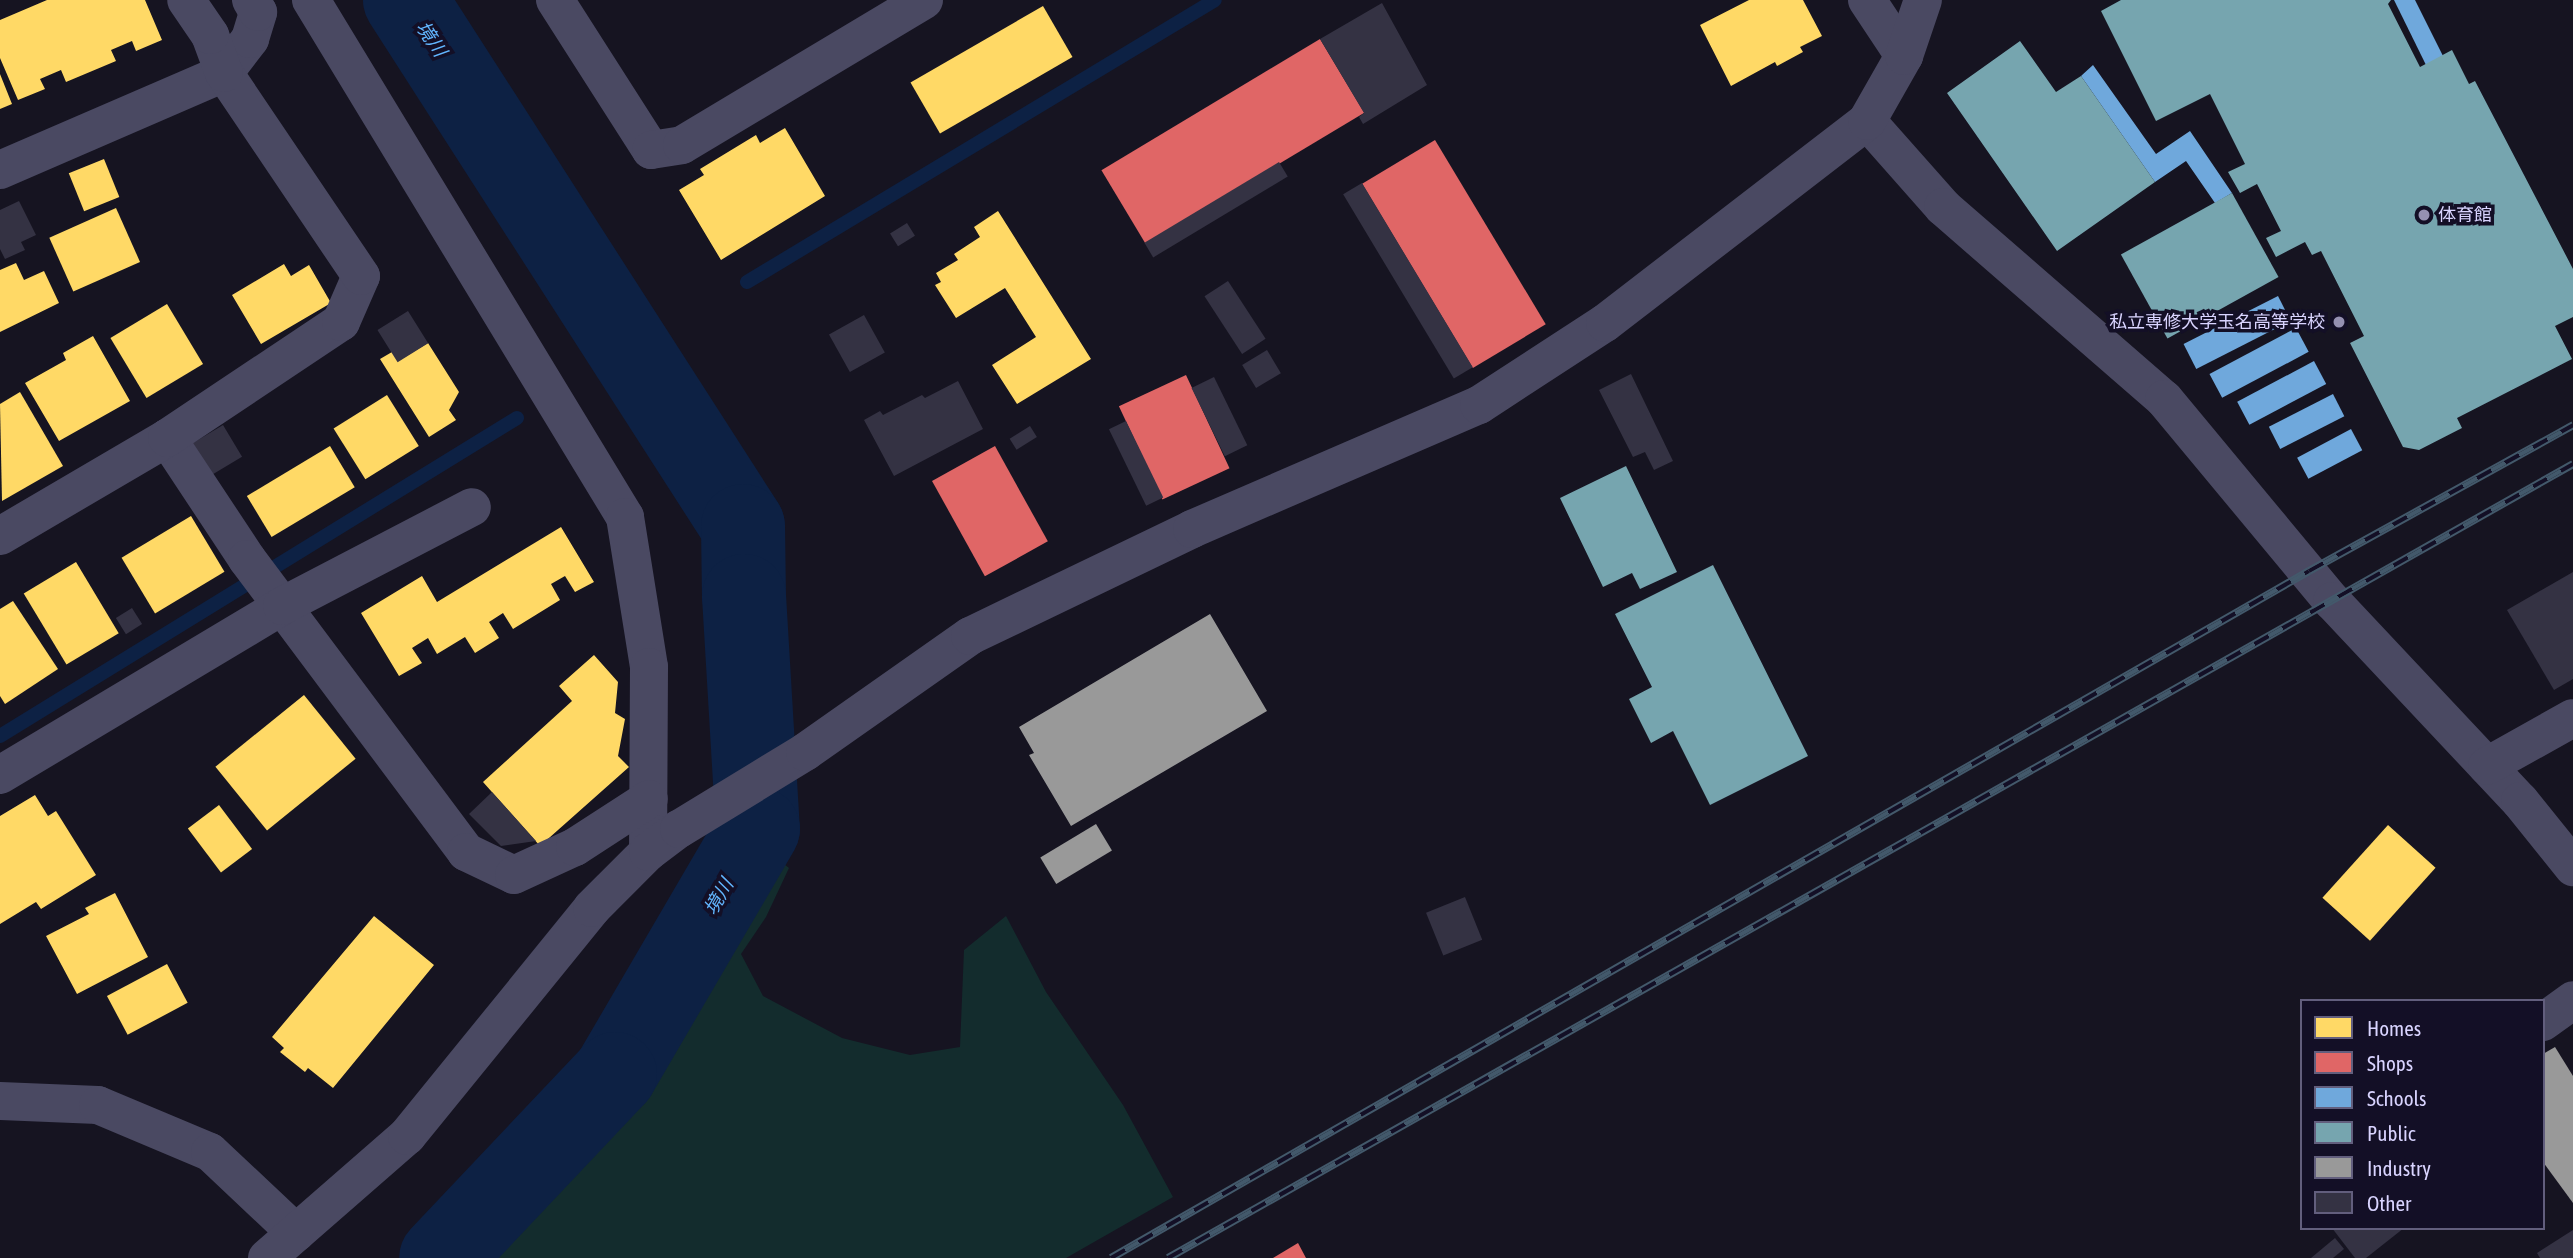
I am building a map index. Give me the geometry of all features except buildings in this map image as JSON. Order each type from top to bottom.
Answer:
[{"type":"street","points":[[0,536],[167,438],[341,322],[361,276],[224,73],[209,35],[186,0]]},
{"type":"street","points":[[0,170],[224,73],[250,39],[258,12],[251,0]]},
{"type":"street","points":[[311,0],[625,517],[649,667],[648,852]]},
{"type":"street","points":[[555,0],[651,150],[682,145],[924,0]]},
{"type":"street","points":[[1867,0],[1904,57]]},
{"type":"street","points":[[267,1258],[407,1136],[592,908],[648,852],[679,829],[805,752],[970,636],[1192,529],[1479,405],[1605,323],[1867,121],[1904,57],[1923,0]]},
{"type":"street","points":[[1867,121],[1943,207],[2164,399],[2332,601],[2520,801],[2573,867]]},
{"type":"street","points":[[167,438],[247,559],[466,852],[514,875],[575,847],[649,799]]},
{"type":"street","points":[[0,775],[277,598],[472,507]]},
{"type":"street","points":[[2487,766],[2573,718]]},
{"type":"street","points":[[2545,1021],[2573,1000]]},
{"type":"street","points":[[0,1101],[98,1105],[210,1152],[296,1233]]},
{"type":"green space","points":[[758,829],[775,857],[789,868],[766,917],[741,954],[763,996],[842,1038],[910,1055],[960,1047],[964,950],[1006,916],[1046,992],[1123,1105],[1173,1197],[1066,1258],[441,1258],[615,1074]]},
{"type":"waterway","name":"境川","points":[[405,0],[743,526],[744,596],[758,829],[615,1074],[441,1258]]},
{"type":"waterway","points":[[747,282],[1215,0]]},
{"type":"waterway","points":[[0,736],[517,418]]},
{"type":"railway","points":[[1111,1258],[2309,571],[2573,425]]},
{"type":"railway","points":[[1168,1258],[2573,464]]},
{"type":"place","name":"体育館","points":[[2424,215]]},
{"type":"place","name":"私立専修大学玉名高等学校","points":[[2339,322]]}]
